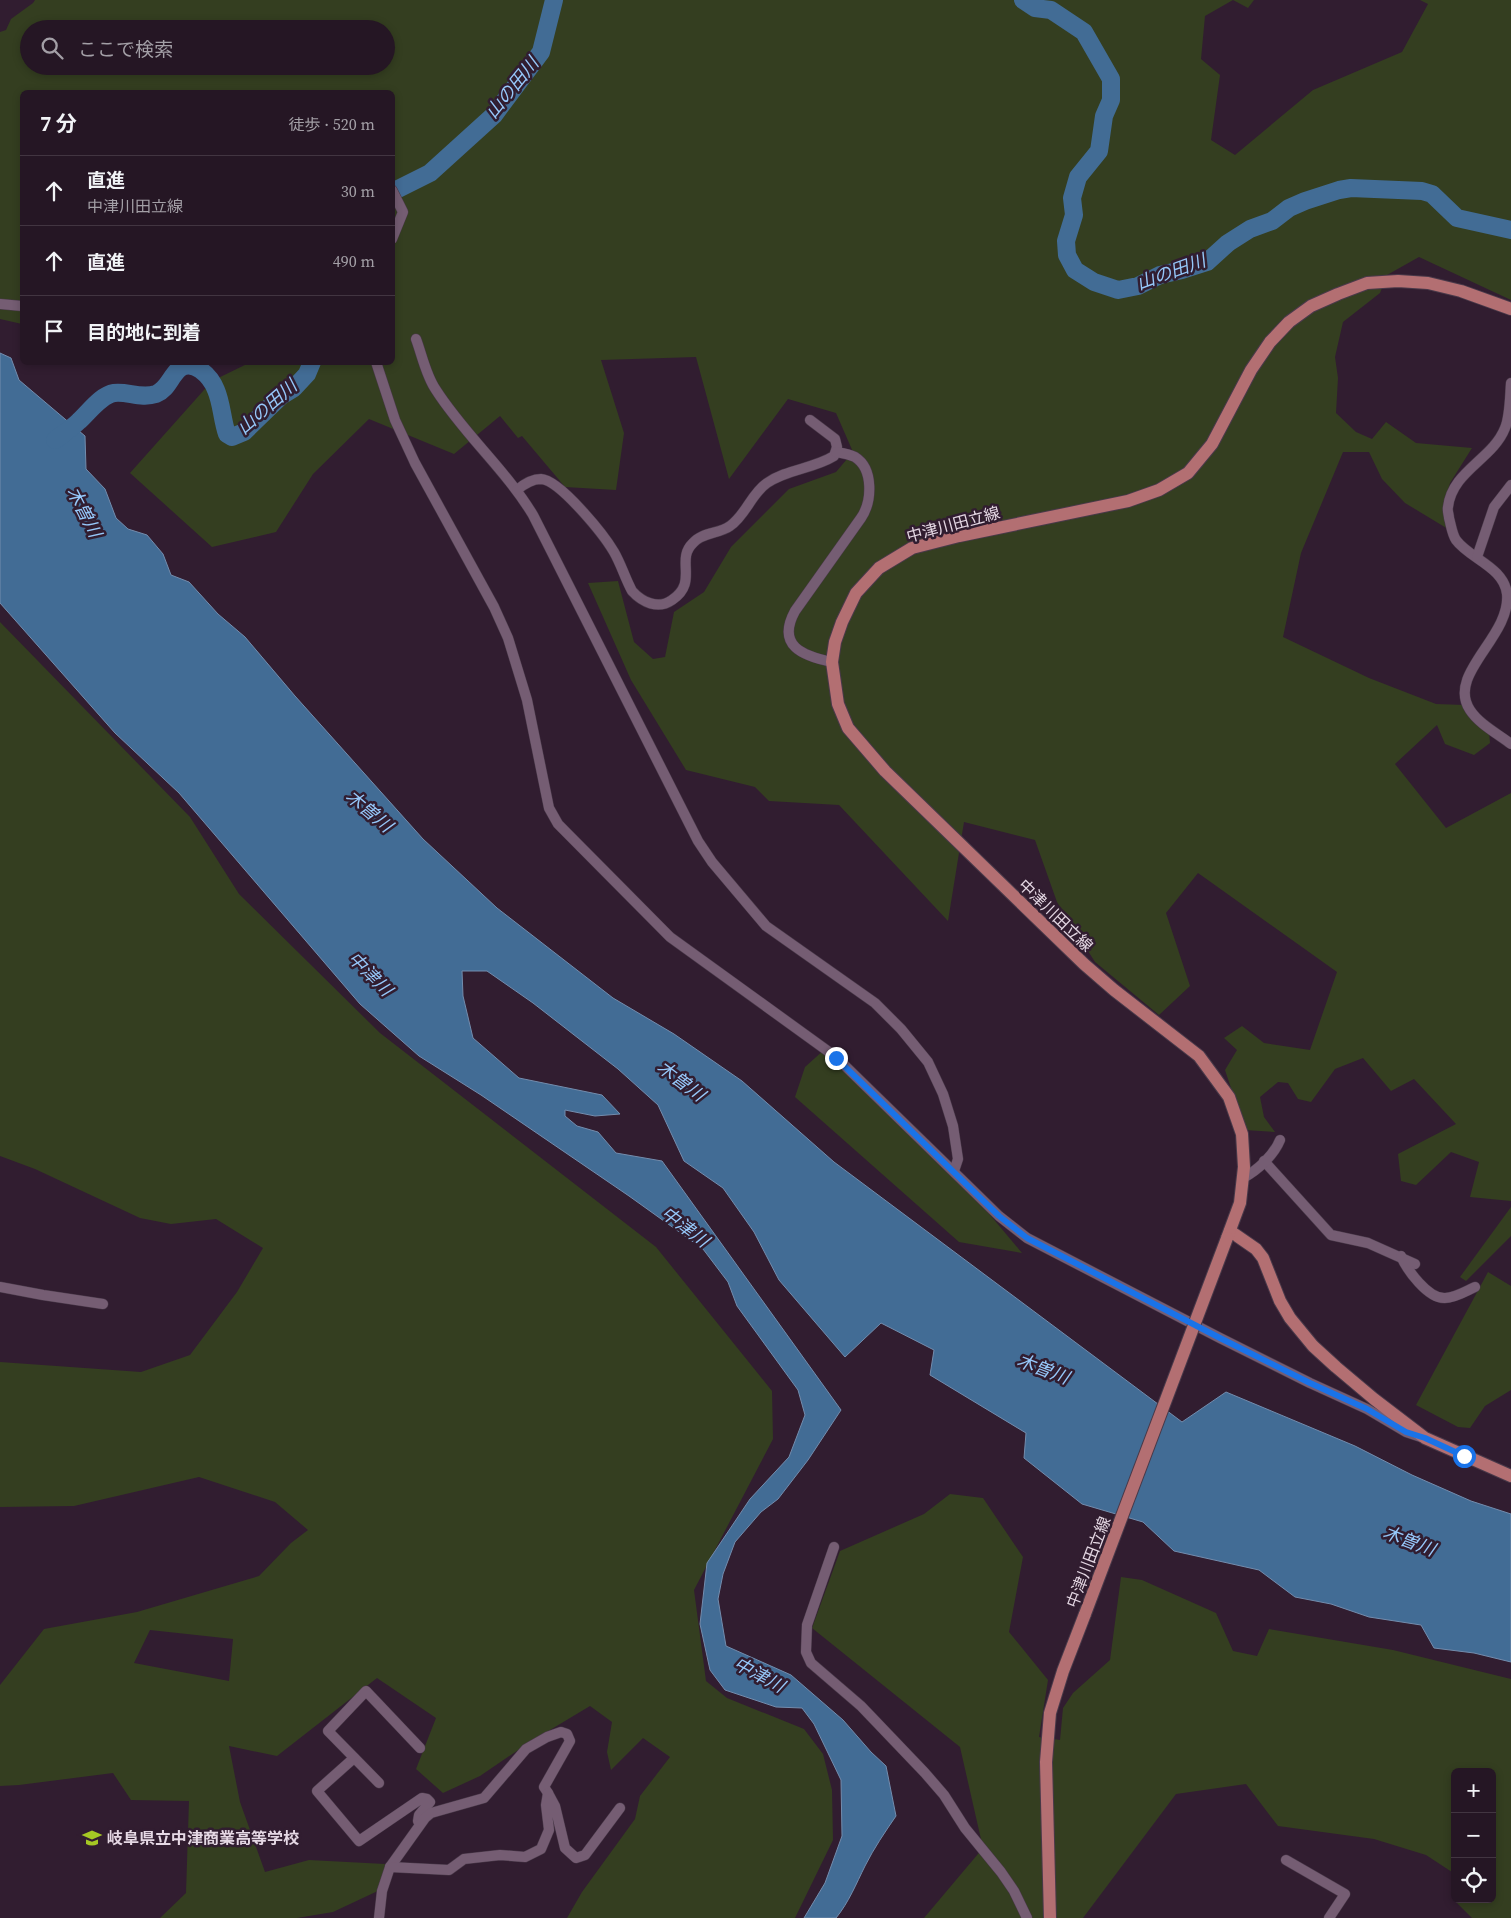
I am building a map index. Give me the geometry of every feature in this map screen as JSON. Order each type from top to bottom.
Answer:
[{"type":"main road","name":"中津川田立線","points":[[1050,1918],[1046,1762],[1050,1714],[1063,1671],[1240,1203],[1243,1178],[1242,1134],[1229,1097],[1199,1056],[1114,990],[1084,964],[885,771],[848,728],[838,704],[832,662],[834,642],[856,593],[879,568],[912,548],[959,536],[1128,502],[1159,490],[1188,473],[1212,444],[1250,370],[1270,342],[1289,322],[1311,306],[1367,283],[1398,281],[1428,283],[1461,291],[1511,309]]},
{"type":"main road","points":[[1229,1235],[1256,1249],[1263,1258],[1280,1301],[1299,1330],[1370,1404],[1425,1438],[1511,1476]]},
{"type":"street","points":[[395,195],[403,212],[395,232]]},
{"type":"street","points":[[0,304],[20,306]]},
{"type":"street","points":[[416,339],[434,388],[517,490],[533,515],[698,841],[712,862],[766,926],[875,1003],[901,1029],[928,1062],[943,1094],[953,1126],[958,1159],[954,1172]]},
{"type":"street","points":[[377,365],[395,420],[415,462],[494,607],[508,638],[527,700],[549,808],[558,824],[670,937],[836,1058],[999,1216],[1033,1242],[1285,1371],[1370,1404]]},
{"type":"street","points":[[1511,383],[1506,428],[1495,446],[1464,474],[1454,488],[1448,507],[1451,528],[1456,540],[1496,573],[1507,591],[1508,602],[1504,622],[1465,682],[1464,692],[1465,700],[1475,717],[1511,744]]},
{"type":"street","points":[[517,490],[536,480],[547,480],[557,486],[603,535],[615,554],[632,590],[648,603],[659,604],[671,601],[684,586],[687,574],[685,556],[694,541],[704,535],[723,530],[735,522],[756,491],[768,482],[790,471],[830,458],[836,452],[835,439],[810,420]]},
{"type":"street","points":[[832,662],[801,653],[792,643],[788,630],[795,611],[861,518],[867,506],[869,486],[863,466],[853,456],[836,452]]},
{"type":"street","points":[[1477,558],[1494,507],[1511,485]]},
{"type":"street","points":[[1243,1178],[1254,1172],[1277,1148],[1280,1140]]},
{"type":"street","points":[[1264,1161],[1330,1235],[1368,1243],[1415,1264]]},
{"type":"street","points":[[1400,1256],[1417,1281],[1435,1296],[1443,1298],[1453,1297],[1475,1287]]},
{"type":"street","points":[[0,1287],[103,1304]]},
{"type":"street","points":[[834,1547],[807,1625],[806,1652],[811,1663],[824,1676],[849,1695],[932,1780],[944,1795],[964,1828],[1002,1872],[1027,1918]]},
{"type":"street","points":[[379,1783],[328,1731],[366,1691],[420,1748]]},
{"type":"street","points":[[379,1918],[382,1891],[390,1867],[425,1818],[431,1813],[484,1798],[526,1749],[548,1736],[560,1732],[567,1734],[570,1741],[544,1787],[555,1806],[564,1848],[576,1858],[584,1855],[620,1808]]},
{"type":"street","points":[[354,1758],[317,1791],[359,1842],[422,1798],[427,1799],[430,1802],[419,1815],[417,1828]]},
{"type":"street","points":[[390,1867],[449,1870],[464,1859],[500,1854],[525,1857],[541,1849],[549,1830],[546,1805],[548,1793]]},
{"type":"street","points":[[1286,1860],[1345,1894],[1329,1918]]},
{"type":"green space","points":[[35,0],[1233,0],[1205,16],[1201,59],[1220,75],[1211,140],[1235,155],[1313,90],[1402,52],[1428,4],[1420,0],[1511,0],[1511,300],[1419,257],[1387,275],[1380,293],[1343,322],[1335,357],[1338,378],[1336,413],[1356,432],[1372,439],[1386,422],[1416,443],[1472,448],[1450,483],[1443,509],[1448,529],[1405,503],[1382,479],[1369,452],[1343,452],[1301,553],[1283,637],[1369,678],[1436,704],[1464,705],[1489,731],[1490,743],[1474,755],[1445,744],[1437,725],[1395,764],[1446,828],[1511,793],[1511,1201],[1470,1197],[1479,1162],[1451,1152],[1416,1185],[1401,1181],[1398,1154],[1456,1124],[1414,1079],[1391,1091],[1363,1058],[1335,1069],[1311,1102],[1298,1099],[1288,1083],[1278,1082],[1260,1097],[1264,1117],[1275,1132],[1245,1130],[1225,1070],[1237,1050],[1224,1038],[1242,1026],[1264,1043],[1310,1050],[1337,972],[1198,873],[1166,913],[1190,986],[1159,1015],[1095,962],[1057,902],[1035,840],[964,822],[948,921],[839,805],[769,801],[755,787],[686,770],[631,680],[588,583],[618,581],[634,642],[653,659],[665,657],[674,612],[704,592],[731,547],[789,489],[836,472],[853,452],[836,413],[788,399],[729,479],[696,357],[601,360],[624,433],[616,490],[565,487],[522,436],[518,438],[500,416],[454,454],[369,419],[313,474],[276,532],[212,547],[130,473],[212,381],[245,365],[395,365],[395,90],[20,90],[20,324],[0,319],[0,32],[6,30],[11,19]]},
{"type":"green space","points":[[1233,0],[1254,0],[1248,8]]},
{"type":"green space","points":[[0,622],[190,817],[239,894],[380,1033],[656,1247],[772,1391],[773,1439],[694,1590],[706,1681],[727,1698],[804,1729],[823,1754],[832,1790],[833,1840],[795,1918],[567,1918],[582,1892],[635,1819],[640,1796],[670,1757],[643,1738],[611,1770],[607,1752],[612,1722],[590,1706],[530,1742],[480,1776],[443,1793],[416,1769],[436,1718],[377,1678],[277,1756],[229,1746],[240,1802],[265,1872],[309,1860],[385,1864],[382,1889],[333,1912],[297,1918],[160,1918],[186,1893],[189,1801],[131,1800],[113,1773],[0,1786],[0,1685],[44,1629],[137,1612],[259,1576],[291,1543],[308,1530],[275,1502],[199,1477],[74,1506],[0,1507],[0,1362],[141,1372],[190,1355],[237,1292],[263,1248],[216,1219],[171,1224],[140,1218],[35,1169],[0,1156]],"holes":[[[150,1630],[233,1639],[229,1681],[134,1663]]]},
{"type":"green space","points":[[825,1049],[918,1129],[1022,1253],[959,1242],[795,1097],[805,1067]]},
{"type":"green space","points":[[1511,1207],[1511,1236],[1466,1281],[1460,1277]]},
{"type":"green space","points":[[1488,1272],[1511,1286],[1511,1390],[1485,1406],[1470,1428],[1458,1427],[1416,1405]]},
{"type":"green space","points":[[950,1494],[983,1498],[1023,1557],[1009,1632],[1048,1680],[1039,1737],[1060,1740],[1063,1708],[1073,1693],[1110,1660],[1121,1577],[1142,1580],[1216,1613],[1233,1651],[1257,1656],[1269,1629],[1393,1650],[1511,1679],[1511,1918],[1472,1918],[1457,1903],[1496,1903],[1496,1768],[1451,1768],[1451,1871],[1426,1855],[1374,1839],[1278,1826],[1246,1784],[1176,1794],[1083,1918],[924,1918],[983,1848],[960,1747],[812,1628],[840,1551],[924,1514]]},
{"type":"water","points":[[0,353],[11,358],[19,380],[85,436],[86,469],[105,489],[116,518],[128,529],[147,535],[163,554],[171,575],[189,582],[218,614],[245,637],[423,839],[497,908],[613,998],[674,1034],[742,1081],[834,1162],[1182,1422],[1226,1392],[1355,1446],[1412,1475],[1471,1501],[1511,1514],[1511,1662],[1474,1653],[1434,1648],[1421,1625],[1369,1617],[1331,1604],[1295,1597],[1259,1570],[1174,1551],[1143,1522],[1082,1504],[1024,1458],[1026,1433],[930,1375],[934,1350],[881,1323],[845,1357],[779,1280],[754,1232],[723,1188],[684,1161],[658,1105],[618,1069],[533,1003],[487,971],[462,971],[463,996],[473,1038],[519,1078],[602,1095],[620,1114],[595,1116],[565,1110],[565,1116],[577,1126],[598,1132],[616,1153],[662,1161],[841,1410],[808,1460],[778,1499],[761,1512],[735,1542],[723,1574],[718,1599],[726,1646],[791,1675],[843,1720],[886,1766],[896,1816],[872,1853],[849,1899],[836,1918],[804,1918],[825,1883],[842,1836],[841,1780],[814,1724],[802,1708],[776,1707],[725,1690],[710,1670],[700,1624],[707,1563],[750,1499],[789,1457],[805,1415],[798,1390],[737,1306],[728,1282],[703,1249],[481,1095],[419,1056],[360,1004],[179,793],[115,733],[0,603]]},
{"type":"waterway","name":"山の田川","points":[[395,190],[430,173],[494,115],[541,52],[554,0]]},
{"type":"waterway","name":"山の田川","points":[[1023,0],[1035,8],[1051,10],[1084,32],[1111,79],[1111,100],[1104,116],[1099,151],[1078,177],[1072,198],[1074,215],[1066,241],[1067,255],[1075,270],[1094,282],[1118,290],[1138,286],[1160,275],[1207,262],[1228,243],[1250,229],[1272,221],[1289,208],[1339,190],[1351,188],[1422,191],[1432,194],[1457,218],[1511,230]]},
{"type":"waterway","name":"山の田川","points":[[55,440],[109,394],[119,393],[145,396],[156,394],[166,386],[179,369],[190,365]]},
{"type":"waterway","name":"山の田川","points":[[190,365],[206,374],[214,385],[220,401],[227,434],[232,437],[244,432],[281,396],[294,388],[307,374],[311,365]]},
{"type":"place","name":"岐阜県立中津商業高等学校","points":[[92,1838]]},
{"type":"route","points":[[836,1058],[911,1128],[999,1216],[1027,1238],[1220,1338],[1367,1409],[1406,1432],[1425,1438],[1464,1456]]},
{"type":"water label","name":"木曽川","points":[[84,512]]},
{"type":"water label","name":"木曽川","points":[[369,811]]},
{"type":"water label","name":"中津川","points":[[370,974]]},
{"type":"water label","name":"木曽川","points":[[681,1081]]},
{"type":"water label","name":"中津川","points":[[685,1227]]},
{"type":"water label","name":"木曽川","points":[[1043,1369]]},
{"type":"water label","name":"木曽川","points":[[1409,1541]]},
{"type":"water label","name":"中津川","points":[[759,1675]]}]
